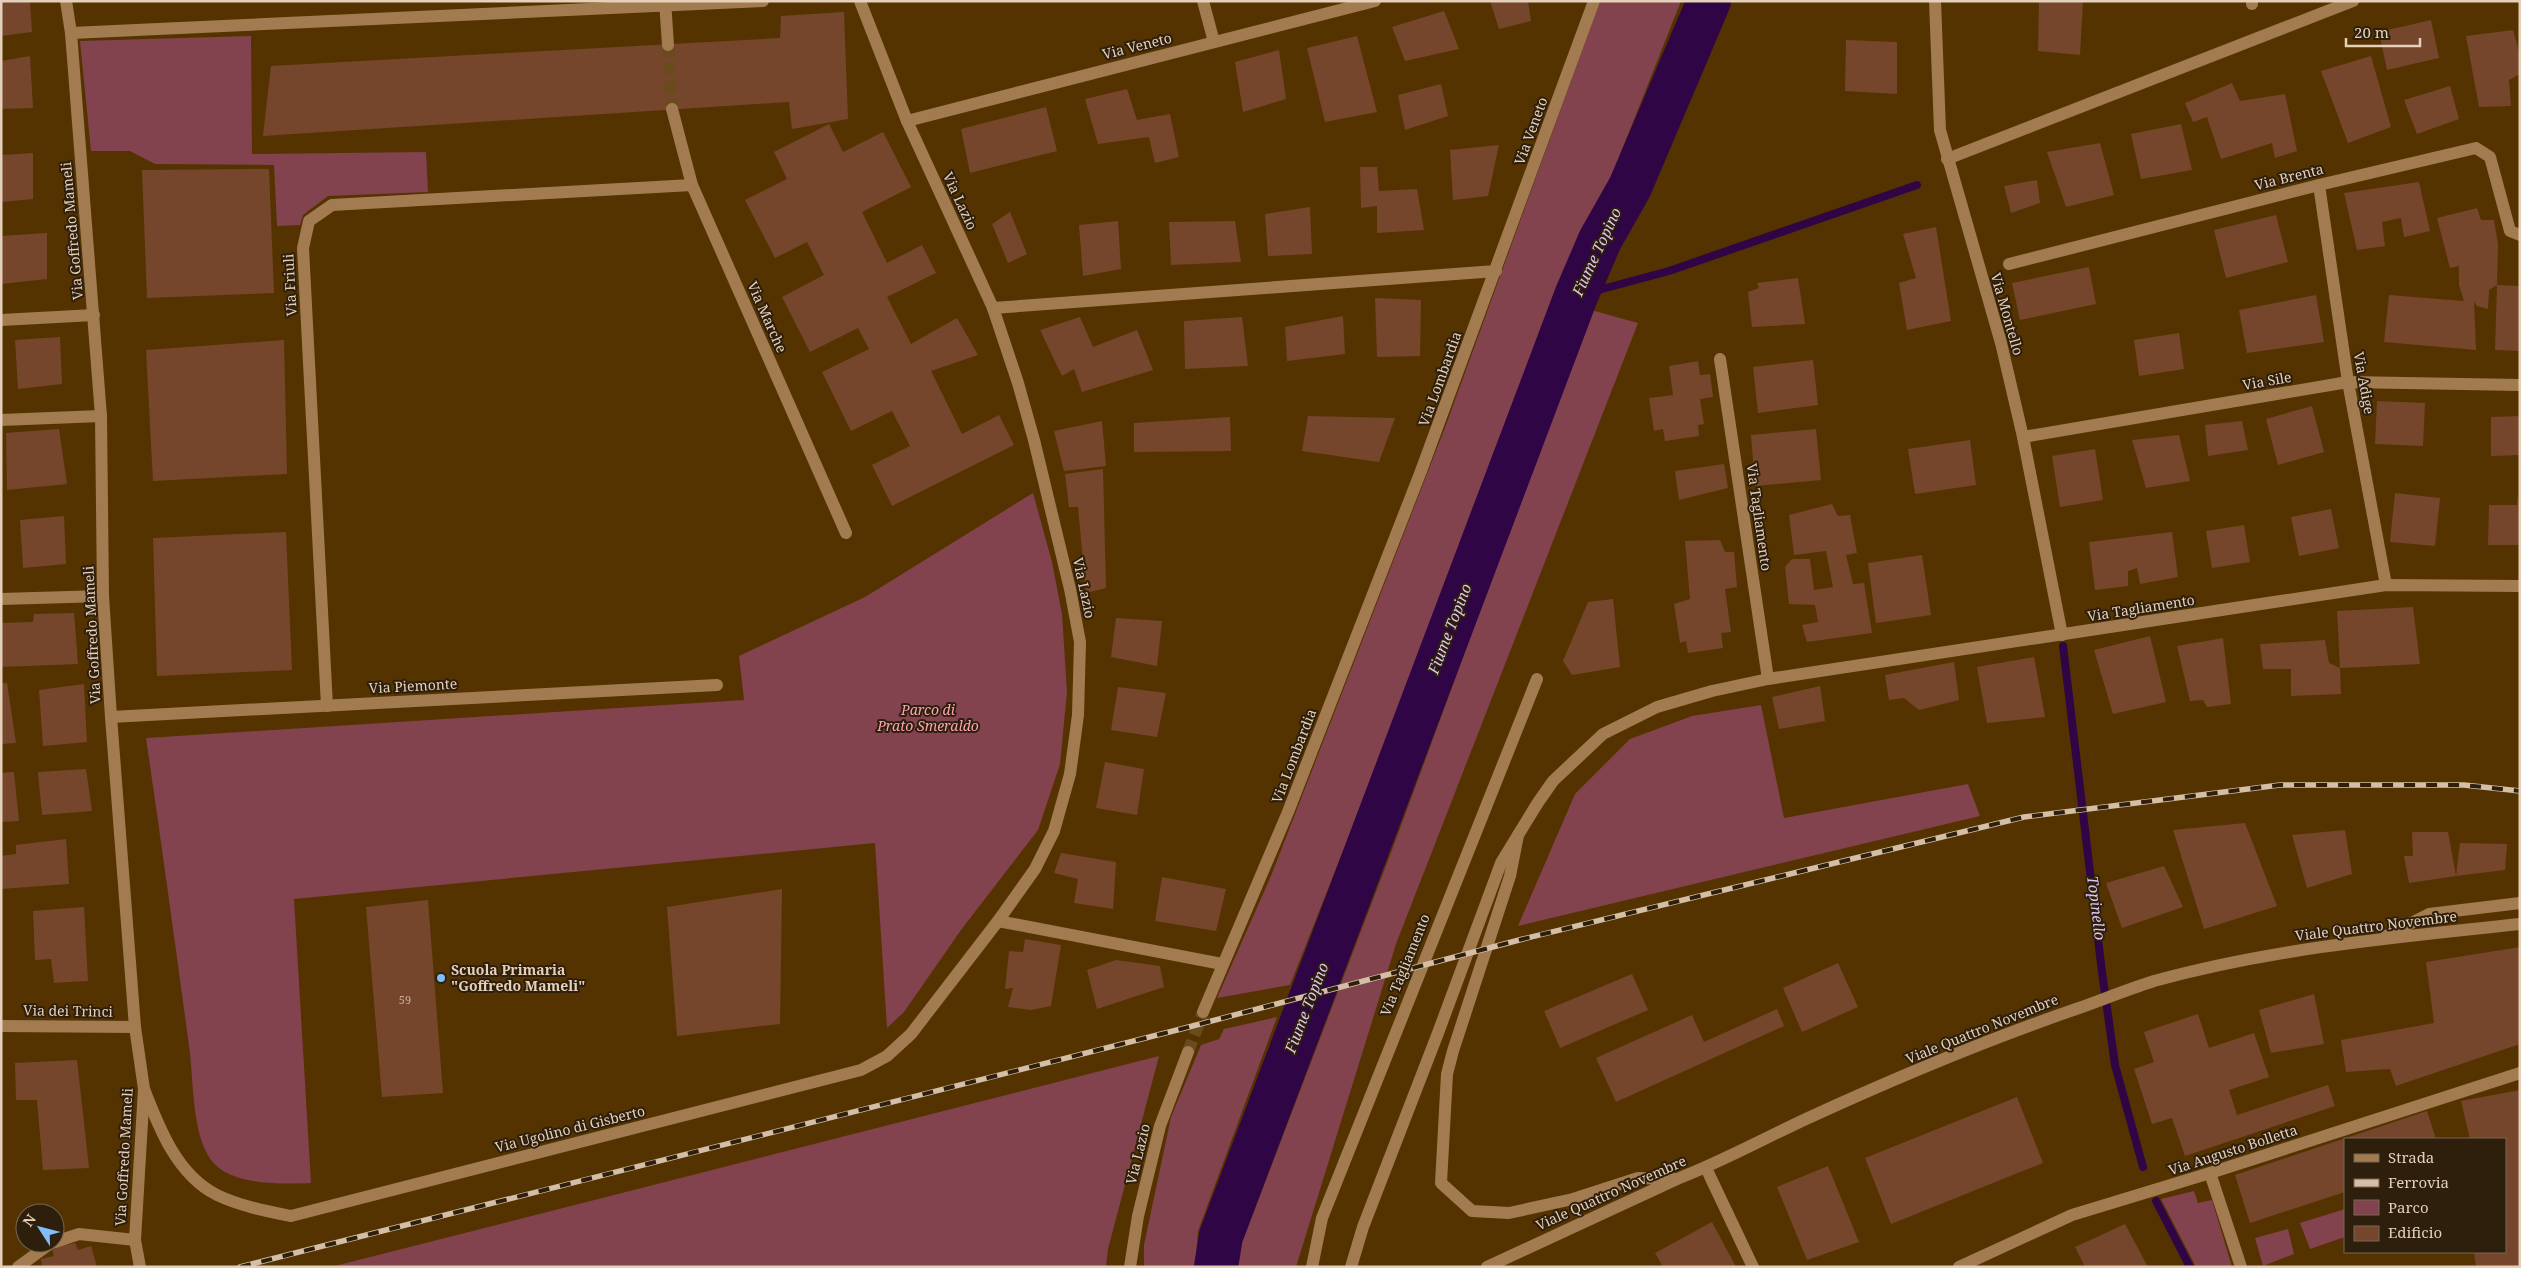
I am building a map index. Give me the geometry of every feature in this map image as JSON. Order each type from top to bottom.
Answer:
[{"type":"street","name":"Via Goffredo Mameli","points":[[66,1],[71,33],[102,416],[103,596],[111,717],[135,1027],[144,1089],[135,1240],[140,1267]]},
{"type":"street","points":[[71,33],[666,3],[763,1]]},
{"type":"street","name":"Via Lazio","points":[[860,1],[907,120],[993,308],[1018,383],[1034,440],[1070,589],[1080,642],[1078,715],[1070,774],[1054,831],[1035,869],[998,921]]},
{"type":"street","points":[[1203,1],[1214,42]]},
{"type":"street","name":"Via Veneto","points":[[907,120],[1375,1]]},
{"type":"street","name":"Via Veneto","points":[[1496,270],[1594,1]]},
{"type":"street","name":"Via Montello","points":[[1934,1],[1940,130],[1956,192],[2001,343],[2062,636]]},
{"type":"street","points":[[1947,159],[2353,1]]},
{"type":"street","points":[[666,3],[668,45]]},
{"type":"street","name":"Via Marche","points":[[672,109],[692,185],[846,532]]},
{"type":"street","name":"Via Brenta","points":[[2009,264],[2319,185],[2476,148],[2490,157],[2510,231],[2520,235]]},
{"type":"street","name":"Via Friuli","points":[[327,706],[303,248],[309,221],[332,205],[692,185]]},
{"type":"street","name":"Via Adige","points":[[2319,185],[2348,382],[2386,585]]},
{"type":"street","points":[[993,308],[1496,270]]},
{"type":"street","name":"Via Lombardia","points":[[1222,964],[1288,812],[1421,471],[1496,270]]},
{"type":"street","points":[[1,320],[94,315]]},
{"type":"street","name":"Via Tagliamento","points":[[1720,360],[1768,679]]},
{"type":"street","name":"Via Sile","points":[[2022,437],[2348,382],[2520,384]]},
{"type":"street","points":[[1,420],[102,416]]},
{"type":"street","name":"Via Tagliamento","points":[[1351,1267],[1362,1227],[1435,1042],[1501,863],[1553,781],[1603,734],[1657,706],[1712,690],[1768,679],[2062,636],[2386,585],[2520,586]]},
{"type":"street","points":[[1,599],[103,596]]},
{"type":"street","name":"Via Tagliamento","points":[[1312,1267],[1322,1218],[1537,679]]},
{"type":"street","name":"Via Piemonte","points":[[111,717],[717,685]]},
{"type":"street","name":"Via Tagliamento","points":[[1519,833],[1510,876],[1452,1051],[1447,1074],[1441,1182],[1472,1211],[1509,1213],[1573,1199],[1638,1178],[1677,1179]]},
{"type":"street","points":[[2378,939],[2429,914],[2520,903]]},
{"type":"street","points":[[998,921],[1222,964],[1203,1012]]},
{"type":"street","name":"Via Ugolino di Gisberto","points":[[144,1089],[160,1132],[188,1172],[216,1194],[250,1207],[291,1216],[861,1070],[887,1056],[911,1034],[998,921]]},
{"type":"street","name":"Viale Quattro Novembre","points":[[1487,1267],[1677,1179],[1706,1168],[1806,1119],[2012,1031],[2126,991],[2154,982],[2280,953],[2378,939],[2520,924]]},
{"type":"street","name":"Via dei Trinci","points":[[1,1026],[135,1027]]},
{"type":"street","name":"Via Lazio","points":[[1130,1267],[1138,1216],[1160,1126],[1188,1052]]},
{"type":"street","name":"Via Augusto Bolletta","points":[[1959,1267],[2072,1215],[2210,1173],[2520,1072]]},
{"type":"street","points":[[1706,1168],[1753,1267]]},
{"type":"street","points":[[2210,1173],[2241,1267]]},
{"type":"street","points":[[65,1239],[79,1234],[135,1240]]},
{"type":"street","points":[[18,1267],[37,1253]]},
{"type":"green space","points":[[1600,1],[1681,1],[1612,175],[1502,431],[1409,684],[1290,985],[1217,998],[1271,876],[1446,425]]},
{"type":"green space","points":[[251,36],[252,154],[426,152],[428,192],[328,196],[303,215],[300,225],[277,226],[274,165],[155,164],[130,151],[91,151],[80,41]]},
{"type":"green space","points":[[1591,310],[1638,323],[1396,944],[1296,1267],[1236,1267],[1237,1256],[1395,842]]},
{"type":"green space","name":"Parco di Prato Smeraldo","points":[[1033,493],[1052,562],[1062,614],[1067,692],[1060,764],[1038,830],[961,930],[904,1012],[887,1028],[875,843],[294,899],[311,1183],[272,1183],[243,1179],[231,1175],[211,1160],[200,1135],[194,1105],[189,1046],[146,738],[744,700],[739,656],[865,597]]},
{"type":"green space","points":[[1761,705],[1784,818],[1968,784],[1980,816],[1518,926],[1575,794],[1630,739],[1692,716]]},
{"type":"green space","points":[[1277,1017],[1198,1231],[1195,1267],[1144,1267],[1144,1245],[1171,1117],[1201,1045],[1219,1039],[1224,1029]]},
{"type":"green space","points":[[1159,1056],[1108,1249],[1106,1267],[331,1267]]},
{"type":"green space","points":[[2194,1191],[2198,1203],[2212,1200],[2232,1267],[2196,1267],[2161,1199]]},
{"type":"green space","points":[[2344,1209],[2344,1237],[2310,1249],[2300,1223]]},
{"type":"green space","points":[[2288,1229],[2294,1254],[2263,1266],[2255,1238]]},
{"type":"building","points":[[1,1],[30,1],[32,32],[1,36]]},
{"type":"building","points":[[1490,1],[1528,1],[1531,21],[1499,29]]},
{"type":"building","points":[[2039,1],[2083,1],[2080,55],[2038,51]]},
{"type":"building","points":[[1444,11],[1459,49],[1405,61],[1392,27]]},
{"type":"building","points":[[844,12],[848,119],[792,129],[789,102],[263,136],[271,66],[780,38],[781,16]]},
{"type":"building","points":[[2431,20],[2439,58],[2387,70],[2379,32]]},
{"type":"building","points":[[2513,30],[2520,55],[2520,74],[2509,80],[2511,106],[2479,107],[2466,36]]},
{"type":"building","points":[[1357,36],[1377,112],[1325,122],[1307,48]]},
{"type":"building","points":[[1846,40],[1897,42],[1897,94],[1845,91]]},
{"type":"building","points":[[1279,50],[1286,99],[1243,112],[1235,62]]},
{"type":"building","points":[[30,56],[33,108],[1,109],[1,61]]},
{"type":"building","points":[[2371,56],[2391,127],[2348,143],[2321,71]]},
{"type":"building","points":[[2232,83],[2240,101],[2285,94],[2297,151],[2275,158],[2272,143],[2221,159],[2207,117],[2193,122],[2185,103]]},
{"type":"building","points":[[1441,84],[1448,116],[1405,130],[1398,95]]},
{"type":"building","points":[[2450,86],[2459,119],[2417,134],[2404,100]]},
{"type":"building","points":[[1127,89],[1137,120],[1170,114],[1179,157],[1155,163],[1149,137],[1098,144],[1085,99]]},
{"type":"building","points":[[1046,107],[1057,151],[970,173],[961,129]]},
{"type":"building","points":[[829,124],[843,152],[883,132],[911,187],[862,212],[887,263],[922,245],[936,273],[887,297],[911,344],[957,318],[978,355],[931,371],[962,434],[999,415],[1014,445],[892,506],[872,465],[910,446],[892,411],[851,431],[822,372],[869,349],[858,328],[810,352],[782,297],[824,275],[807,242],[775,258],[745,200],[787,179],[774,152]]},
{"type":"building","points":[[2181,124],[2192,170],[2141,179],[2131,134]]},
{"type":"building","points":[[2100,143],[2114,195],[2066,207],[2047,152]]},
{"type":"building","points":[[1499,145],[1488,196],[1453,200],[1450,150]]},
{"type":"building","points":[[33,153],[33,199],[1,202],[1,155]]},
{"type":"building","points":[[1360,167],[1377,167],[1379,191],[1417,189],[1424,230],[1377,233],[1377,206],[1361,208]]},
{"type":"building","points":[[269,169],[274,293],[147,298],[142,170]]},
{"type":"building","points":[[2037,180],[2040,203],[2011,213],[2004,186]]},
{"type":"building","points":[[2419,182],[2430,231],[2404,237],[2401,218],[2382,222],[2385,246],[2357,250],[2344,193]]},
{"type":"building","points":[[1310,207],[1312,254],[1268,256],[1265,214]]},
{"type":"building","points":[[2477,208],[2481,220],[2494,220],[2498,244],[2497,285],[2489,290],[2488,309],[2477,306],[2474,302],[2476,350],[2384,342],[2389,295],[2464,301],[2459,285],[2459,266],[2450,268],[2437,218]]},
{"type":"building","points":[[1010,212],[1027,254],[1008,263],[992,224]]},
{"type":"building","points":[[2276,215],[2288,262],[2226,278],[2214,230]]},
{"type":"building","points":[[1118,221],[1121,269],[1083,276],[1079,225]]},
{"type":"building","points":[[1235,221],[1241,262],[1171,265],[1169,222]]},
{"type":"building","points":[[1936,227],[1951,321],[1907,330],[1899,283],[1916,278],[1903,234]]},
{"type":"building","points":[[47,233],[47,279],[1,284],[1,236]]},
{"type":"building","points":[[2089,267],[2096,304],[2020,320],[2012,283]]},
{"type":"building","points":[[1798,278],[1805,324],[1752,327],[1748,292],[1759,288],[1757,283]]},
{"type":"building","points":[[2497,285],[2520,286],[2520,351],[2495,350]]},
{"type":"building","points":[[2316,295],[2324,342],[2247,353],[2239,310]]},
{"type":"building","points":[[1375,298],[1421,300],[1420,356],[1377,357]]},
{"type":"building","points":[[1343,316],[1345,354],[1287,361],[1285,327]]},
{"type":"building","points":[[1080,317],[1093,347],[1137,330],[1153,370],[1082,392],[1074,369],[1062,376],[1040,330]]},
{"type":"building","points":[[1242,317],[1248,366],[1185,369],[1184,321]]},
{"type":"building","points":[[2179,333],[2184,369],[2139,376],[2134,340]]},
{"type":"building","points":[[60,337],[62,384],[18,389],[15,340]]},
{"type":"building","points":[[284,340],[287,474],[153,481],[146,350]]},
{"type":"building","points":[[1813,360],[1818,405],[1758,413],[1753,367]]},
{"type":"building","points":[[1698,361],[1700,375],[1710,374],[1713,397],[1700,399],[1704,424],[1698,425],[1699,436],[1665,441],[1663,429],[1654,431],[1649,398],[1673,395],[1669,366]]},
{"type":"building","points":[[2377,401],[2425,403],[2423,446],[2375,444]]},
{"type":"building","points":[[2312,406],[2324,452],[2278,465],[2266,419]]},
{"type":"building","points":[[1308,416],[1395,418],[1379,462],[1302,451]]},
{"type":"building","points":[[2520,416],[2520,455],[2491,456],[2491,417]]},
{"type":"building","points":[[1230,417],[1231,451],[1134,452],[1134,423]]},
{"type":"building","points":[[1102,421],[1106,466],[1064,471],[1054,431]]},
{"type":"building","points":[[2242,421],[2248,450],[2208,456],[2205,425]]},
{"type":"building","points":[[59,429],[67,484],[7,490],[6,433]]},
{"type":"building","points":[[1816,429],[1821,480],[1755,486],[1751,435]]},
{"type":"building","points":[[2179,435],[2190,481],[2146,488],[2132,440]]},
{"type":"building","points":[[1970,440],[1976,485],[1915,494],[1908,449]]},
{"type":"building","points":[[2095,449],[2103,500],[2060,507],[2052,456]]},
{"type":"building","points":[[1724,464],[1728,488],[1679,500],[1675,471]]},
{"type":"building","points":[[1103,469],[1106,588],[1086,593],[1078,507],[1069,507],[1065,474]]},
{"type":"building","points":[[2395,493],[2440,498],[2435,546],[2390,542]]},
{"type":"building","points":[[2518,493],[2520,545],[2488,545],[2489,505],[2517,505]]},
{"type":"building","points":[[1832,504],[1838,516],[1850,515],[1857,553],[1846,555],[1853,584],[1864,583],[1872,633],[1807,642],[1802,625],[1818,622],[1815,605],[1789,604],[1785,567],[1792,559],[1810,559],[1814,590],[1833,587],[1826,551],[1794,555],[1789,515]]},
{"type":"building","points":[[2331,509],[2339,548],[2299,556],[2291,517]]},
{"type":"building","points":[[64,516],[66,564],[23,568],[20,520]]},
{"type":"building","points":[[2244,525],[2250,562],[2212,568],[2206,531]]},
{"type":"building","points":[[286,532],[292,670],[157,676],[153,538]]},
{"type":"building","points":[[2172,532],[2178,577],[2140,584],[2137,568],[2128,571],[2128,586],[2095,590],[2089,542]]},
{"type":"building","points":[[1720,540],[1725,552],[1734,552],[1737,587],[1725,589],[1731,632],[1721,633],[1723,648],[1688,653],[1686,641],[1680,643],[1674,604],[1690,599],[1685,541]]},
{"type":"building","points":[[1922,555],[1931,615],[1876,623],[1868,563]]},
{"type":"building","points":[[1613,599],[1620,667],[1572,675],[1563,661],[1588,602]]},
{"type":"building","points":[[2413,607],[2420,664],[2340,668],[2337,611]]},
{"type":"building","points":[[74,613],[78,664],[1,667],[1,623],[33,622],[34,614]]},
{"type":"building","points":[[1116,618],[1162,621],[1157,666],[1111,657]]},
{"type":"building","points":[[2150,636],[2166,702],[2113,714],[2094,650]]},
{"type":"building","points":[[2223,638],[2231,704],[2207,707],[2203,700],[2190,701],[2177,646]]},
{"type":"building","points":[[2325,640],[2329,663],[2340,668],[2341,694],[2291,696],[2291,669],[2263,669],[2260,644]]},
{"type":"building","points":[[2034,657],[2045,717],[1987,723],[1977,667]]},
{"type":"building","points":[[1954,662],[1959,700],[1919,710],[1904,698],[1889,700],[1885,675]]},
{"type":"building","points":[[1,683],[7,683],[16,743],[1,744]]},
{"type":"building","points":[[84,684],[87,742],[43,746],[39,690]]},
{"type":"building","points":[[1820,686],[1825,721],[1779,729],[1772,697]]},
{"type":"building","points":[[1118,687],[1166,693],[1157,737],[1111,730]]},
{"type":"building","points":[[1105,762],[1144,769],[1137,815],[1096,808]]},
{"type":"building","points":[[86,769],[92,811],[42,815],[38,772]]},
{"type":"building","points":[[14,772],[19,821],[1,822],[1,773]]},
{"type":"building","points":[[2245,823],[2277,906],[2204,929],[2173,830]]},
{"type":"building","points":[[2345,830],[2352,874],[2307,888],[2292,835]]},
{"type":"building","points":[[2412,832],[2448,832],[2456,876],[2409,883],[2404,856],[2413,856]]},
{"type":"building","points":[[66,839],[69,884],[1,889],[1,856],[16,854],[16,845]]},
{"type":"building","points":[[2460,843],[2507,844],[2505,870],[2456,876]]},
{"type":"building","points":[[1061,853],[1116,862],[1113,909],[1074,903],[1078,879],[1054,873]]},
{"type":"building","points":[[2164,866],[2183,907],[2122,928],[2106,883]]},
{"type":"building","points":[[1162,877],[1226,889],[1216,931],[1155,921]]},
{"type":"building","points":[[782,889],[780,1024],[677,1036],[667,907]]},
{"type":"building","points":[[428,900],[443,1093],[382,1097],[366,907]]},
{"type":"building","points":[[84,907],[88,981],[54,983],[51,959],[35,960],[33,911]]},
{"type":"building","points":[[1025,939],[1061,945],[1051,1006],[1031,1010],[1008,1007],[1013,988],[1005,989],[1009,951],[1023,952]]},
{"type":"building","points":[[2520,947],[2520,1044],[2396,1086],[2390,1069],[2346,1072],[2341,1040],[2434,1023],[2426,962]]},
{"type":"building","points":[[1116,960],[1160,966],[1164,987],[1097,1009],[1087,970]]},
{"type":"building","points":[[1838,963],[1858,1007],[1802,1032],[1783,988]]},
{"type":"building","points":[[1632,974],[1648,1010],[1560,1048],[1544,1011]]},
{"type":"building","points":[[2314,994],[2324,1044],[2271,1053],[2259,1010]]},
{"type":"building","points":[[1777,1009],[1784,1026],[1616,1102],[1596,1058],[1692,1015],[1704,1042]]},
{"type":"building","points":[[2198,1014],[2209,1048],[2254,1033],[2269,1077],[2229,1090],[2237,1115],[2328,1085],[2335,1106],[2185,1156],[2172,1118],[2152,1124],[2134,1069],[2154,1062],[2144,1032]]},
{"type":"building","points":[[77,1060],[89,1168],[43,1170],[37,1100],[16,1100],[15,1063]]},
{"type":"building","points":[[2520,1090],[2520,1267],[2476,1267],[2474,1253],[2506,1253],[2506,1138],[2470,1138],[2461,1101]]},
{"type":"building","points":[[2017,1097],[2043,1163],[1891,1224],[1865,1158]]},
{"type":"building","points":[[2427,1111],[2436,1138],[2346,1138]]},
{"type":"building","points":[[2344,1139],[2344,1192],[2250,1223],[2235,1175]]},
{"type":"building","points":[[1828,1166],[1859,1242],[1807,1260],[1777,1187]]},
{"type":"building","points":[[1712,1222],[1736,1267],[1663,1267],[1655,1253]]},
{"type":"building","points":[[2125,1224],[2148,1267],[2085,1267],[2075,1247]]},
{"type":"building","points":[[75,1243],[78,1250],[91,1246],[97,1267],[42,1267],[41,1259],[54,1256],[53,1253],[65,1253],[65,1245]]},
{"type":"waterway","name":"Fiume Topino","points":[[1216,1267],[1221,1236],[1576,296],[1600,240],[1630,187],[1709,1]]},
{"type":"waterway","points":[[1576,296],[1669,271],[1917,185]]},
{"type":"waterway","name":"Topinello","points":[[2063,646],[2115,1065],[2143,1167]]},
{"type":"waterway","name":"Topinello","points":[[2156,1201],[2190,1267]]},
{"type":"tunnel","points":[[668,45],[672,109]]},
{"type":"tunnel","points":[[1188,1052],[1203,1012]]},
{"type":"railway","points":[[240,1267],[1181,1029],[1523,939],[2024,817],[2280,785],[2464,785],[2520,791]]},
{"type":"place","name":"Scuola Primaria \"Goffredo Mameli\"","points":[[441,978]]}]
